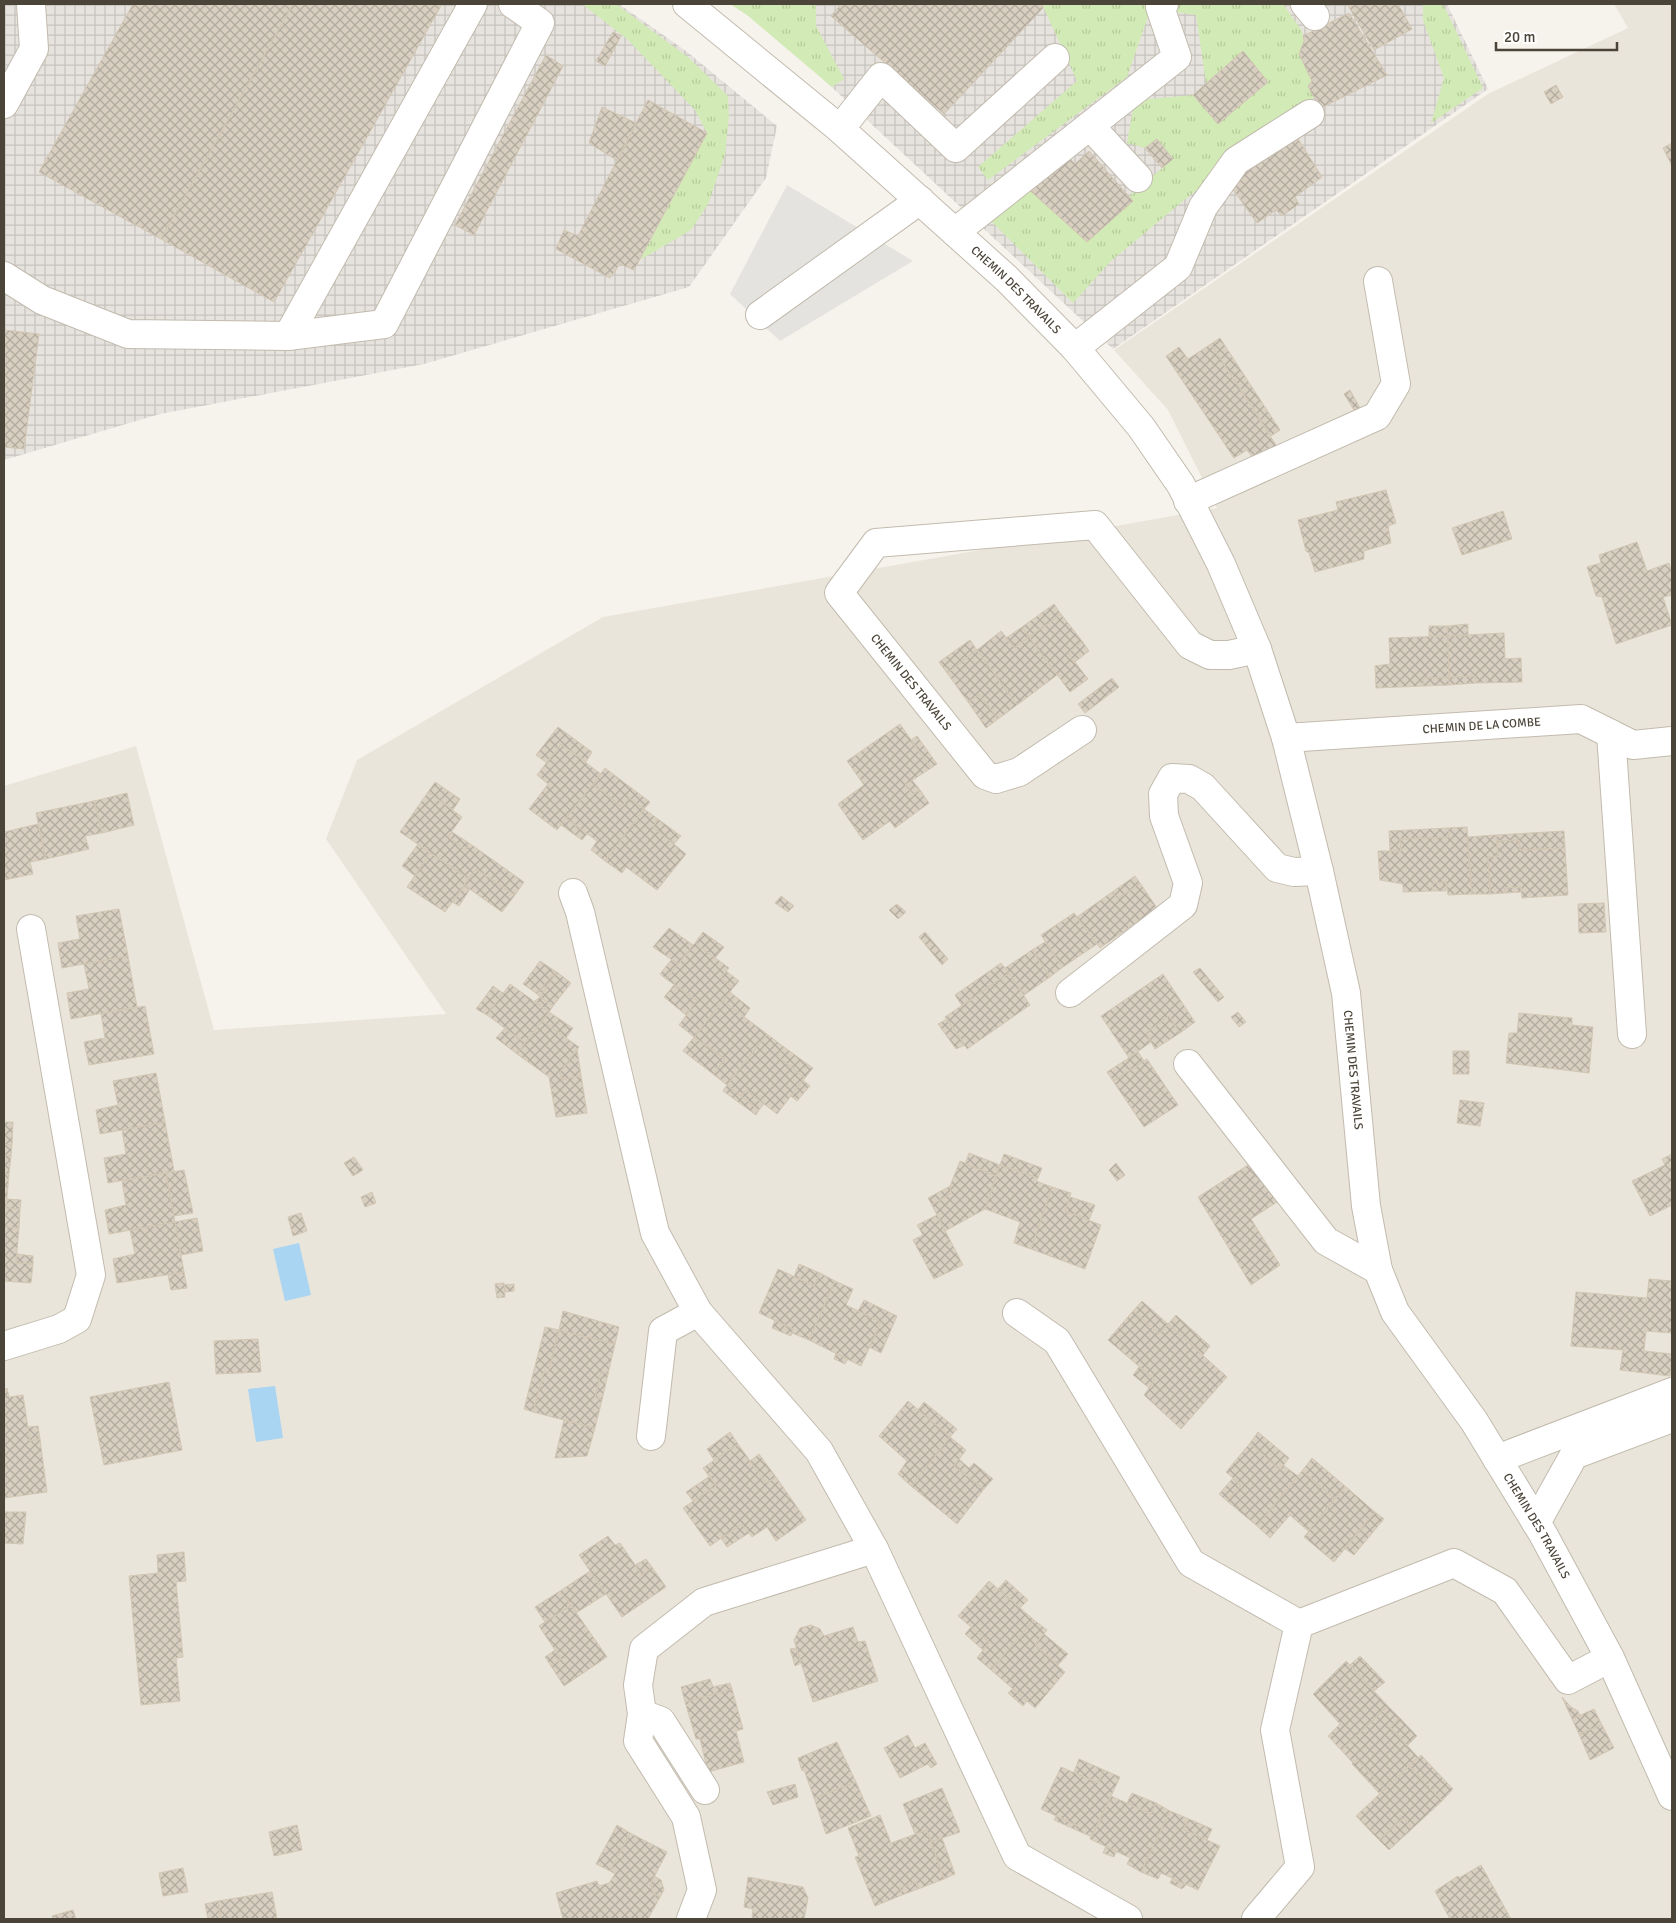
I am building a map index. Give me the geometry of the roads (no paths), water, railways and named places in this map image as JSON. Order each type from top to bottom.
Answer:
[{"type":"street","points":[[4,104],[34,49],[31,4]]},
{"type":"street","points":[[288,336],[473,4]]},
{"type":"street","points":[[4,276],[42,300],[128,334],[288,336],[384,324],[540,23],[513,4]]},
{"type":"street","name":"CHEMIN DES TRAVAILS","points":[[687,4],[840,129],[1006,278],[1075,348],[1141,427],[1180,485],[1221,564],[1257,649],[1286,738],[1320,871],[1346,993],[1366,1206],[1378,1270],[1396,1312],[1474,1421],[1536,1523],[1610,1658],[1672,1796]]},
{"type":"street","points":[[955,232],[1177,57],[1160,7],[1164,4]]},
{"type":"street","points":[[840,129],[881,78],[956,148],[1055,58]]},
{"type":"street","points":[[1075,348],[1178,267],[1203,207],[1236,160],[1310,114]]},
{"type":"street","points":[[1090,126],[1138,178]]},
{"type":"street","points":[[760,315],[920,200]]},
{"type":"street","points":[[1188,500],[1377,416],[1396,384],[1378,281]]},
{"type":"street","name":"CHEMIN DES TRAVAILS","points":[[1082,730],[1019,772],[996,779],[985,775],[839,593],[876,543],[1095,525],[1190,645],[1210,655],[1229,655],[1257,649]]},
{"type":"street","name":"CHEMIN DE LA COMBE","points":[[1286,738],[1581,719],[1633,745],[1672,741]]},
{"type":"street","points":[[1611,734],[1632,1034]]},
{"type":"street","points":[[1070,993],[1183,905],[1188,883],[1164,816],[1163,794],[1172,778],[1189,779],[1203,787],[1278,868],[1294,872],[1320,871]]},
{"type":"street","points":[[573,892],[580,912],[655,1233],[698,1312],[819,1451],[874,1549],[1017,1856],[1128,1919]]},
{"type":"street","points":[[4,1346],[59,1329],[77,1319],[91,1275],[31,929]]},
{"type":"street","points":[[1188,1064],[1326,1241],[1378,1270]]},
{"type":"street","points":[[651,1436],[663,1331],[698,1312]]},
{"type":"street","points":[[1017,1313],[1056,1341],[1191,1563],[1299,1624]]},
{"type":"street","points":[[1497,1459],[1672,1392]]},
{"type":"street","points":[[1536,1523],[1574,1455],[1672,1418]]},
{"type":"street","points":[[691,1919],[702,1890],[686,1817],[638,1741],[642,1714],[638,1685],[644,1649],[704,1602],[874,1549]]},
{"type":"street","points":[[1299,1624],[1454,1563],[1505,1591],[1568,1680],[1610,1658]]},
{"type":"street","points":[[1256,1919],[1300,1867],[1275,1730],[1299,1624]]},
{"type":"street","points":[[642,1714],[661,1721],[705,1790]]},
{"type":"water","points":[[299,1243],[311,1295],[285,1301],[273,1249]]},
{"type":"water","points":[[275,1386],[283,1438],[256,1442],[248,1389]]}]
